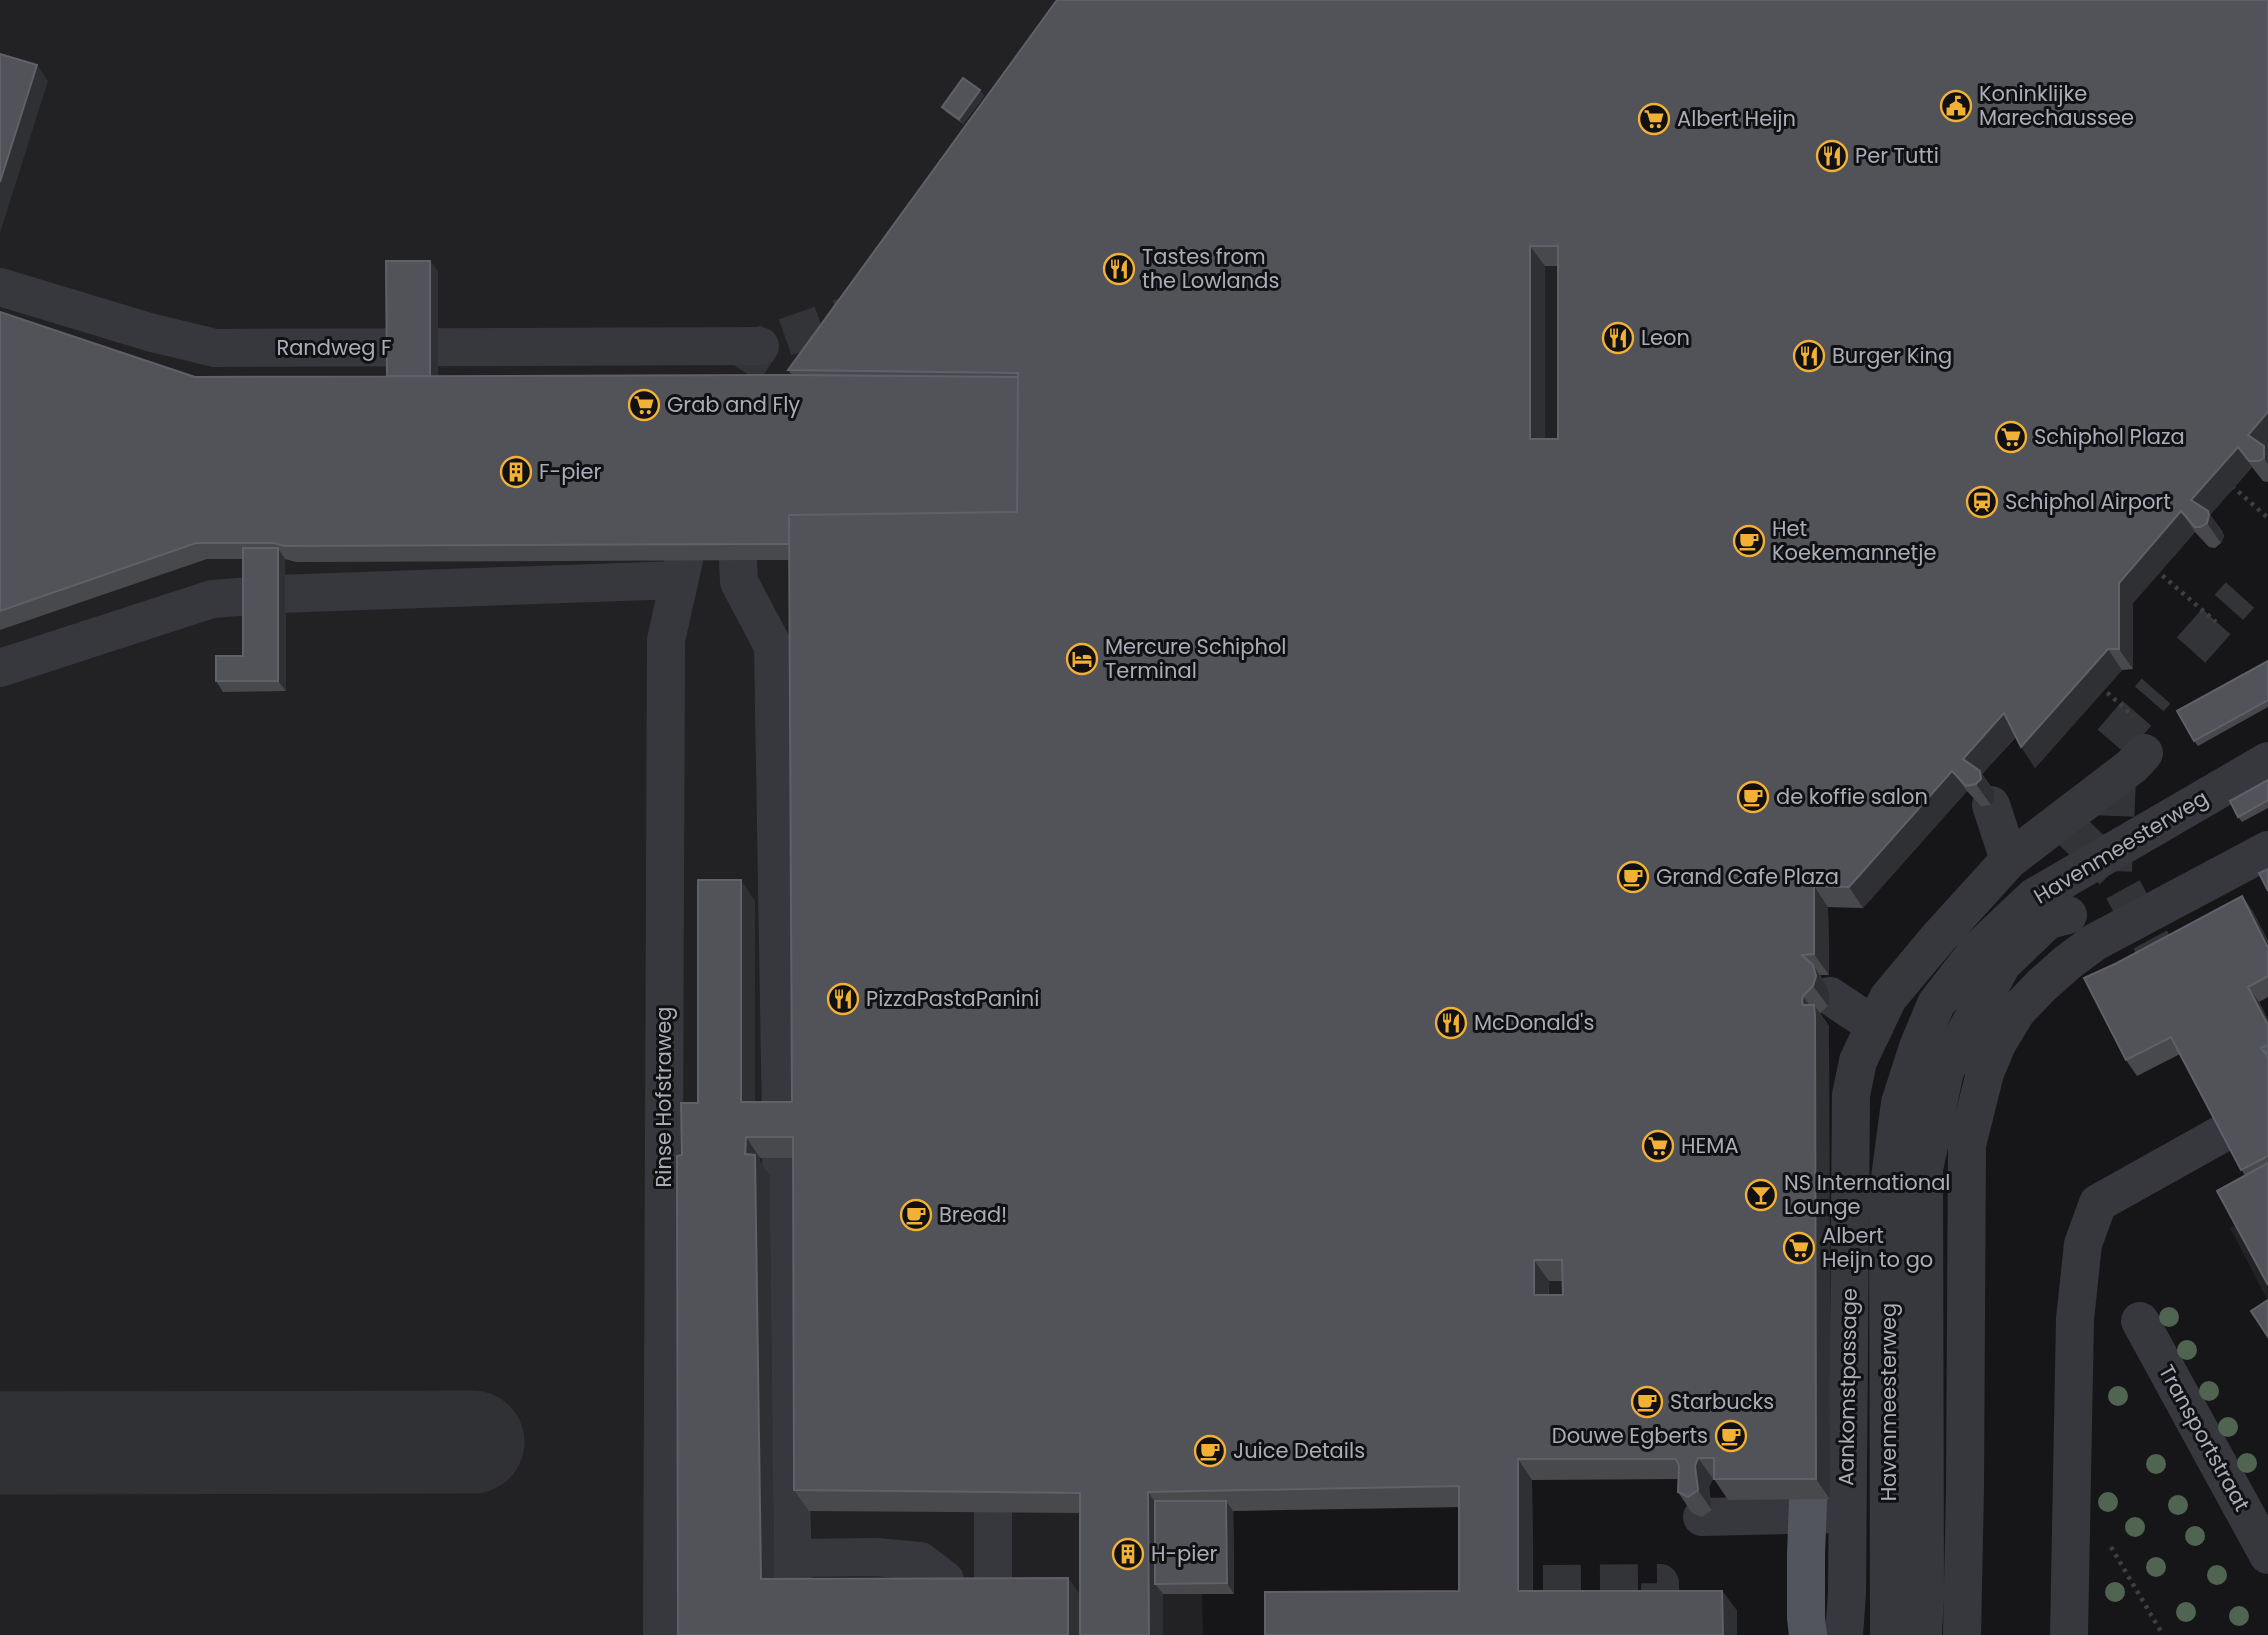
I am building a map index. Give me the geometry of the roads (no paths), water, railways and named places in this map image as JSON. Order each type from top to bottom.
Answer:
[{"type":"main road","points":[[1809,962],[1820,1007]]},
{"type":"main road","points":[[1806,1629],[1806,1555],[1800,1514],[1811,1415]]},
{"type":"street","name":"Randweg F","points":[[0,287],[149,332],[215,348],[760,346]]},
{"type":"street","points":[[738,560],[739,582],[773,646],[781,1140],[794,1600]]},
{"type":"street","name":"Rinse Hofstraweg","points":[[0,668],[212,599],[681,570],[666,640],[662,1635]]},
{"type":"street","name":"Aankomstpassage","points":[[1844,1635],[1847,1594],[1851,1095],[1858,1061],[1888,998],[2009,860],[2144,753]]},
{"type":"street","name":"Havenmeesterweg","points":[[1889,1635],[1888,1193],[1900,1103],[1927,1025],[1937,1003],[1977,951],[2034,897],[2268,761]]},
{"type":"street","points":[[1991,805],[2009,860]]},
{"type":"street","points":[[1962,1635],[1967,1145],[1985,1073],[1997,1044],[2017,1011],[2068,962],[2095,942],[2268,850]]},
{"type":"street","points":[[1923,1635],[1924,1169],[1945,1071],[2002,964],[2048,920],[2068,915]]},
{"type":"street","points":[[1820,1007],[1875,1026]]},
{"type":"street","points":[[2069,1635],[2075,1319],[2083,1244],[2098,1203],[2268,1108]]},
{"type":"street","name":"Transportstraat","points":[[2140,1321],[2268,1555]]},
{"type":"street","points":[[1769,1483],[1800,1514]]},
{"type":"street","points":[[993,1513],[993,1599]]},
{"type":"street","points":[[1702,1517],[1847,1514]]},
{"type":"street","points":[[793,1558],[876,1557],[920,1561],[945,1580],[947,1599]]},
{"type":"tunnel","points":[[721,423],[730,391],[760,346],[872,307]]},
{"type":"tunnel","points":[[2191,650],[2240,595]]},
{"type":"tunnel","points":[[2112,742],[2156,691]]},
{"type":"tunnel","points":[[2117,778],[2113,871],[2177,989]]},
{"type":"tunnel","points":[[2065,824],[2113,871]]},
{"type":"tunnel","points":[[1537,1635],[1537,1584],[1660,1583],[1661,1635]]},
{"type":"place","name":"Koninklijke Marechaussee","points":[[1956,106]]},
{"type":"place","name":"Albert Heijn","points":[[1654,119]]},
{"type":"place","name":"Per Tutti","points":[[1832,156]]},
{"type":"place","name":"Tastes from the Lowlands","points":[[1119,269]]},
{"type":"place","name":"Leon","points":[[1618,338]]},
{"type":"place","name":"Burger King","points":[[1809,356]]},
{"type":"place","name":"Grab and Fly","points":[[644,405]]},
{"type":"place","name":"Schiphol Plaza","points":[[2011,437]]},
{"type":"place","name":"F-pier","points":[[516,472]]},
{"type":"place","name":"Schiphol Airport","points":[[1982,502]]},
{"type":"place","name":"Het Koekemannetje","points":[[1749,541]]},
{"type":"place","name":"Mercure Schiphol Terminal","points":[[1082,659]]},
{"type":"place","name":"de koffie salon","points":[[1753,797]]},
{"type":"place","name":"Grand Cafe Plaza","points":[[1633,877]]},
{"type":"place","name":"PizzaPastaPanini","points":[[843,999]]},
{"type":"place","name":"McDonald's","points":[[1451,1023]]},
{"type":"place","name":"HEMA","points":[[1658,1146]]},
{"type":"place","name":"NS International Lounge","points":[[1761,1195]]},
{"type":"place","name":"Bread!","points":[[916,1215]]},
{"type":"place","name":"Albert Heijn to go","points":[[1799,1248]]},
{"type":"place","name":"Starbucks","points":[[1647,1402]]},
{"type":"place","name":"Douwe Egberts","points":[[1731,1436]]},
{"type":"place","name":"Juice Details","points":[[1210,1451]]},
{"type":"place","name":"H-pier","points":[[1128,1554]]}]
